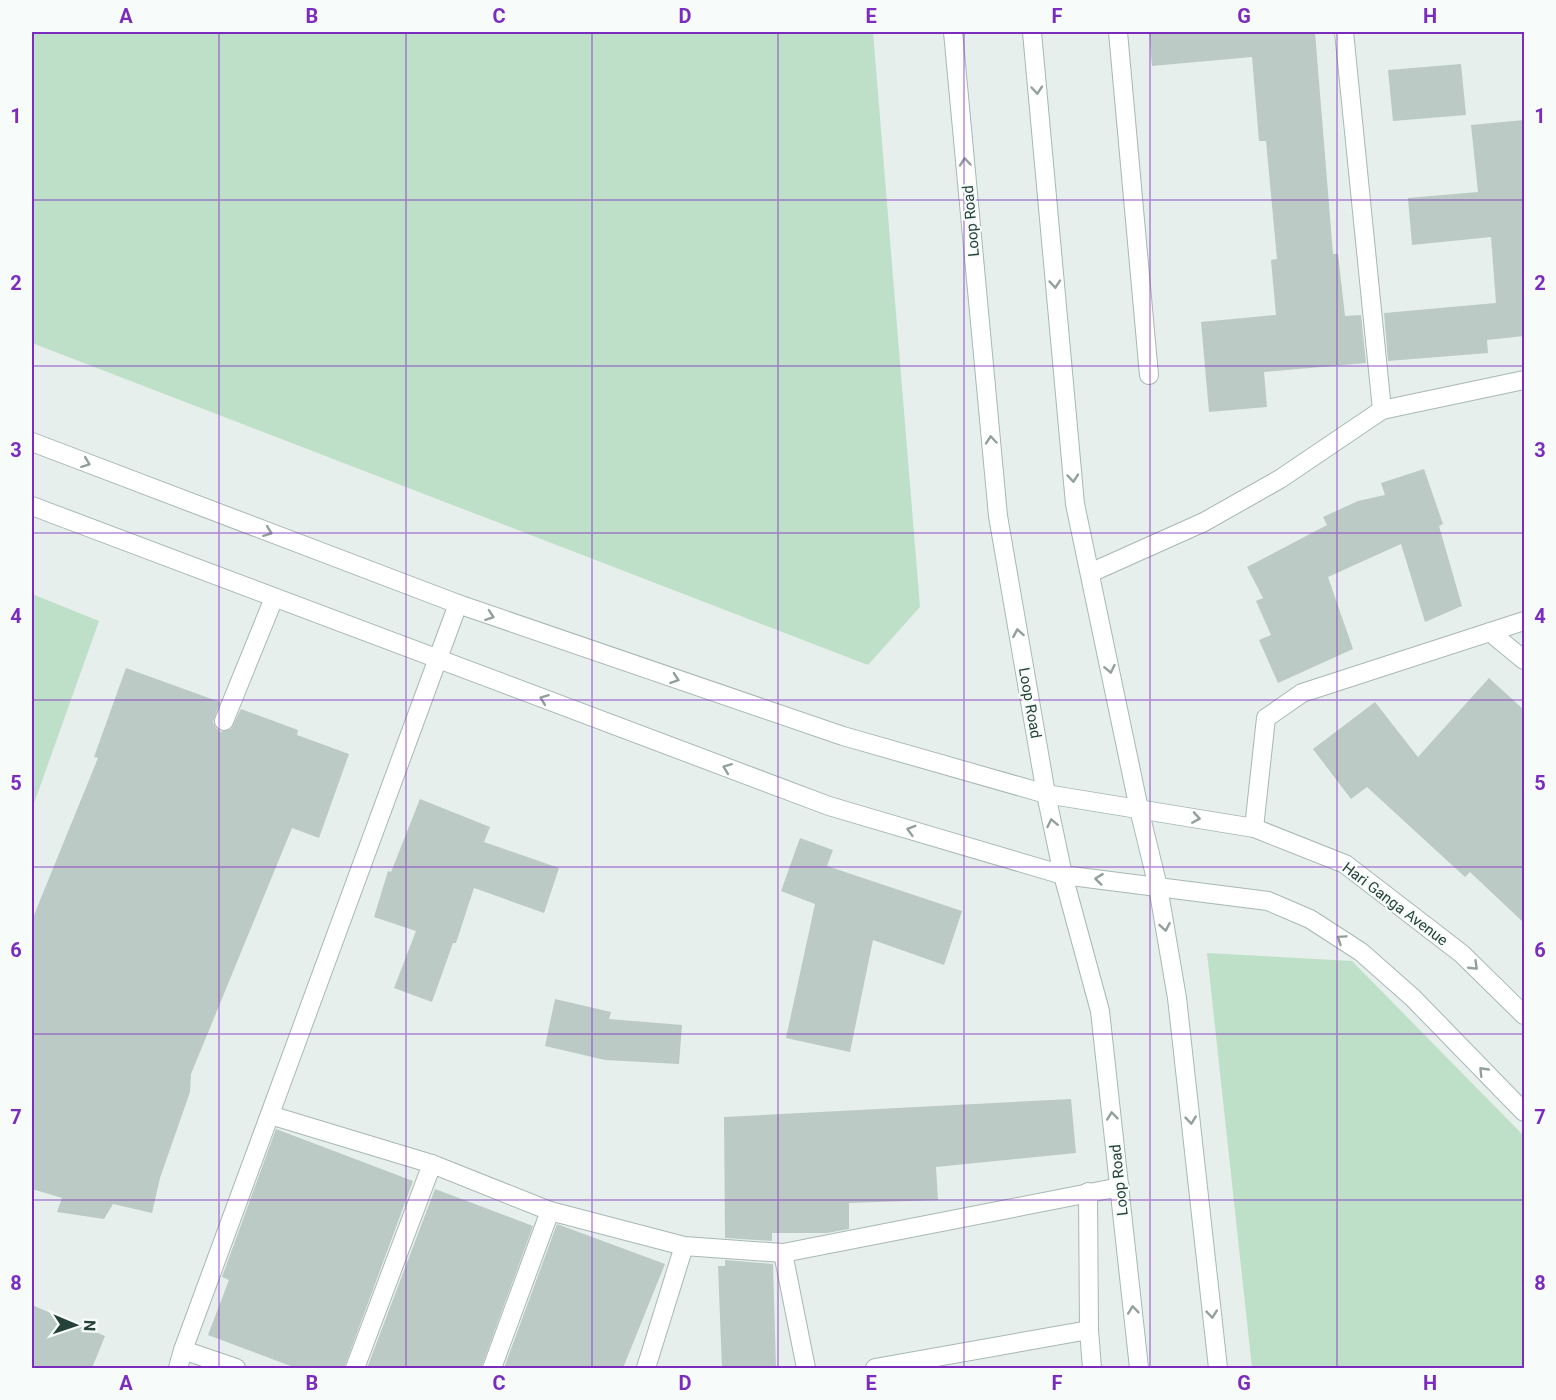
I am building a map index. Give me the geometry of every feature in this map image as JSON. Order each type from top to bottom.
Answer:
[{"type":"street","name":"Loop Road","points":[[953,32],[998,516],[1046,794],[1063,875],[1100,1011],[1139,1368]]},
{"type":"street","points":[[1032,32],[1076,504],[1138,809],[1158,886],[1178,998],[1218,1368]]},
{"type":"street","points":[[1118,32],[1149,375]]},
{"type":"street","points":[[1344,32],[1382,410]]},
{"type":"street","points":[[1090,573],[1204,522],[1280,478],[1382,410],[1524,380]]},
{"type":"street","name":"Hari Ganga Avenue","points":[[32,442],[458,604],[843,736],[1046,794],[1254,828],[1345,864],[1462,954],[1524,1015]]},
{"type":"street","points":[[32,506],[829,806],[1063,875],[1268,901],[1310,919],[1360,952],[1413,998],[1524,1112]]},
{"type":"street","points":[[224,721],[274,598]]},
{"type":"street","points":[[178,1368],[458,604]]},
{"type":"street","points":[[1254,828],[1266,718],[1302,693],[1524,621]]},
{"type":"street","points":[[1490,632],[1524,660]]},
{"type":"street","points":[[270,1115],[432,1164],[550,1211],[684,1246],[783,1253],[1120,1186]]},
{"type":"street","points":[[355,1368],[432,1164]]},
{"type":"street","points":[[1088,1192],[1089,1330],[1092,1368]]},
{"type":"street","points":[[492,1368],[550,1211]]},
{"type":"street","points":[[646,1368],[684,1246]]},
{"type":"street","points":[[783,1253],[806,1368]]},
{"type":"street","points":[[875,1368],[1089,1330]]},
{"type":"street","points":[[183,1350],[236,1368]]},
{"type":"green space","points":[[32,32],[873,32],[920,607],[868,665],[32,343]]},
{"type":"green space","points":[[32,594],[99,621],[32,809]]},
{"type":"green space","points":[[1207,953],[1352,961],[1524,1136],[1524,1368],[1252,1368]]},
{"type":"building","points":[[1149,32],[1315,32],[1333,254],[1338,254],[1345,316],[1361,315],[1366,363],[1264,372],[1267,407],[1209,412],[1201,322],[1276,315],[1271,260],[1277,259],[1266,141],[1259,141],[1252,57],[1152,66]]},
{"type":"building","points":[[1461,64],[1466,115],[1393,121],[1388,70]]},
{"type":"building","points":[[1524,120],[1524,336],[1487,340],[1488,353],[1388,361],[1384,313],[1496,303],[1491,237],[1412,245],[1408,198],[1478,192],[1471,125]]},
{"type":"building","points":[[1424,469],[1443,524],[1439,526],[1462,606],[1425,622],[1401,544],[1328,577],[1353,649],[1278,683],[1259,640],[1271,635],[1256,601],[1263,598],[1247,567],[1327,525],[1323,517],[1358,501],[1385,495],[1381,483]]},
{"type":"building","points":[[126,668],[220,702],[213,722],[220,732],[231,729],[241,709],[298,730],[297,735],[349,754],[319,838],[292,828],[191,1074],[190,1092],[160,1178],[152,1213],[113,1204],[104,1219],[57,1212],[62,1198],[32,1189],[32,920],[98,758],[94,757]]},
{"type":"building","points":[[1489,678],[1524,710],[1524,923],[1470,872],[1465,877],[1367,787],[1351,799],[1313,749],[1375,702],[1418,757]]},
{"type":"building","points":[[420,799],[490,827],[484,842],[559,868],[544,913],[474,888],[456,943],[453,943],[432,1002],[394,988],[416,931],[374,917],[388,871],[391,872]]},
{"type":"building","points":[[800,838],[833,850],[827,866],[962,911],[944,965],[873,940],[850,1052],[786,1038],[815,904],[781,891]]},
{"type":"building","points":[[555,999],[611,1012],[609,1019],[682,1025],[679,1064],[605,1060],[545,1046]]},
{"type":"building","points":[[1071,1099],[1076,1153],[936,1167],[938,1200],[849,1203],[849,1229],[827,1233],[772,1233],[772,1241],[725,1238],[724,1117]]},
{"type":"building","points":[[276,1129],[413,1181],[344,1368],[296,1368],[208,1335],[229,1280],[222,1277]]},
{"type":"building","points":[[435,1189],[533,1226],[481,1368],[367,1368]]},
{"type":"building","points":[[557,1224],[665,1264],[623,1368],[504,1368]]},
{"type":"building","points":[[725,1260],[773,1264],[776,1368],[722,1368],[718,1266],[725,1266]]},
{"type":"building","points":[[32,1305],[105,1336],[92,1368],[32,1368]]}]
